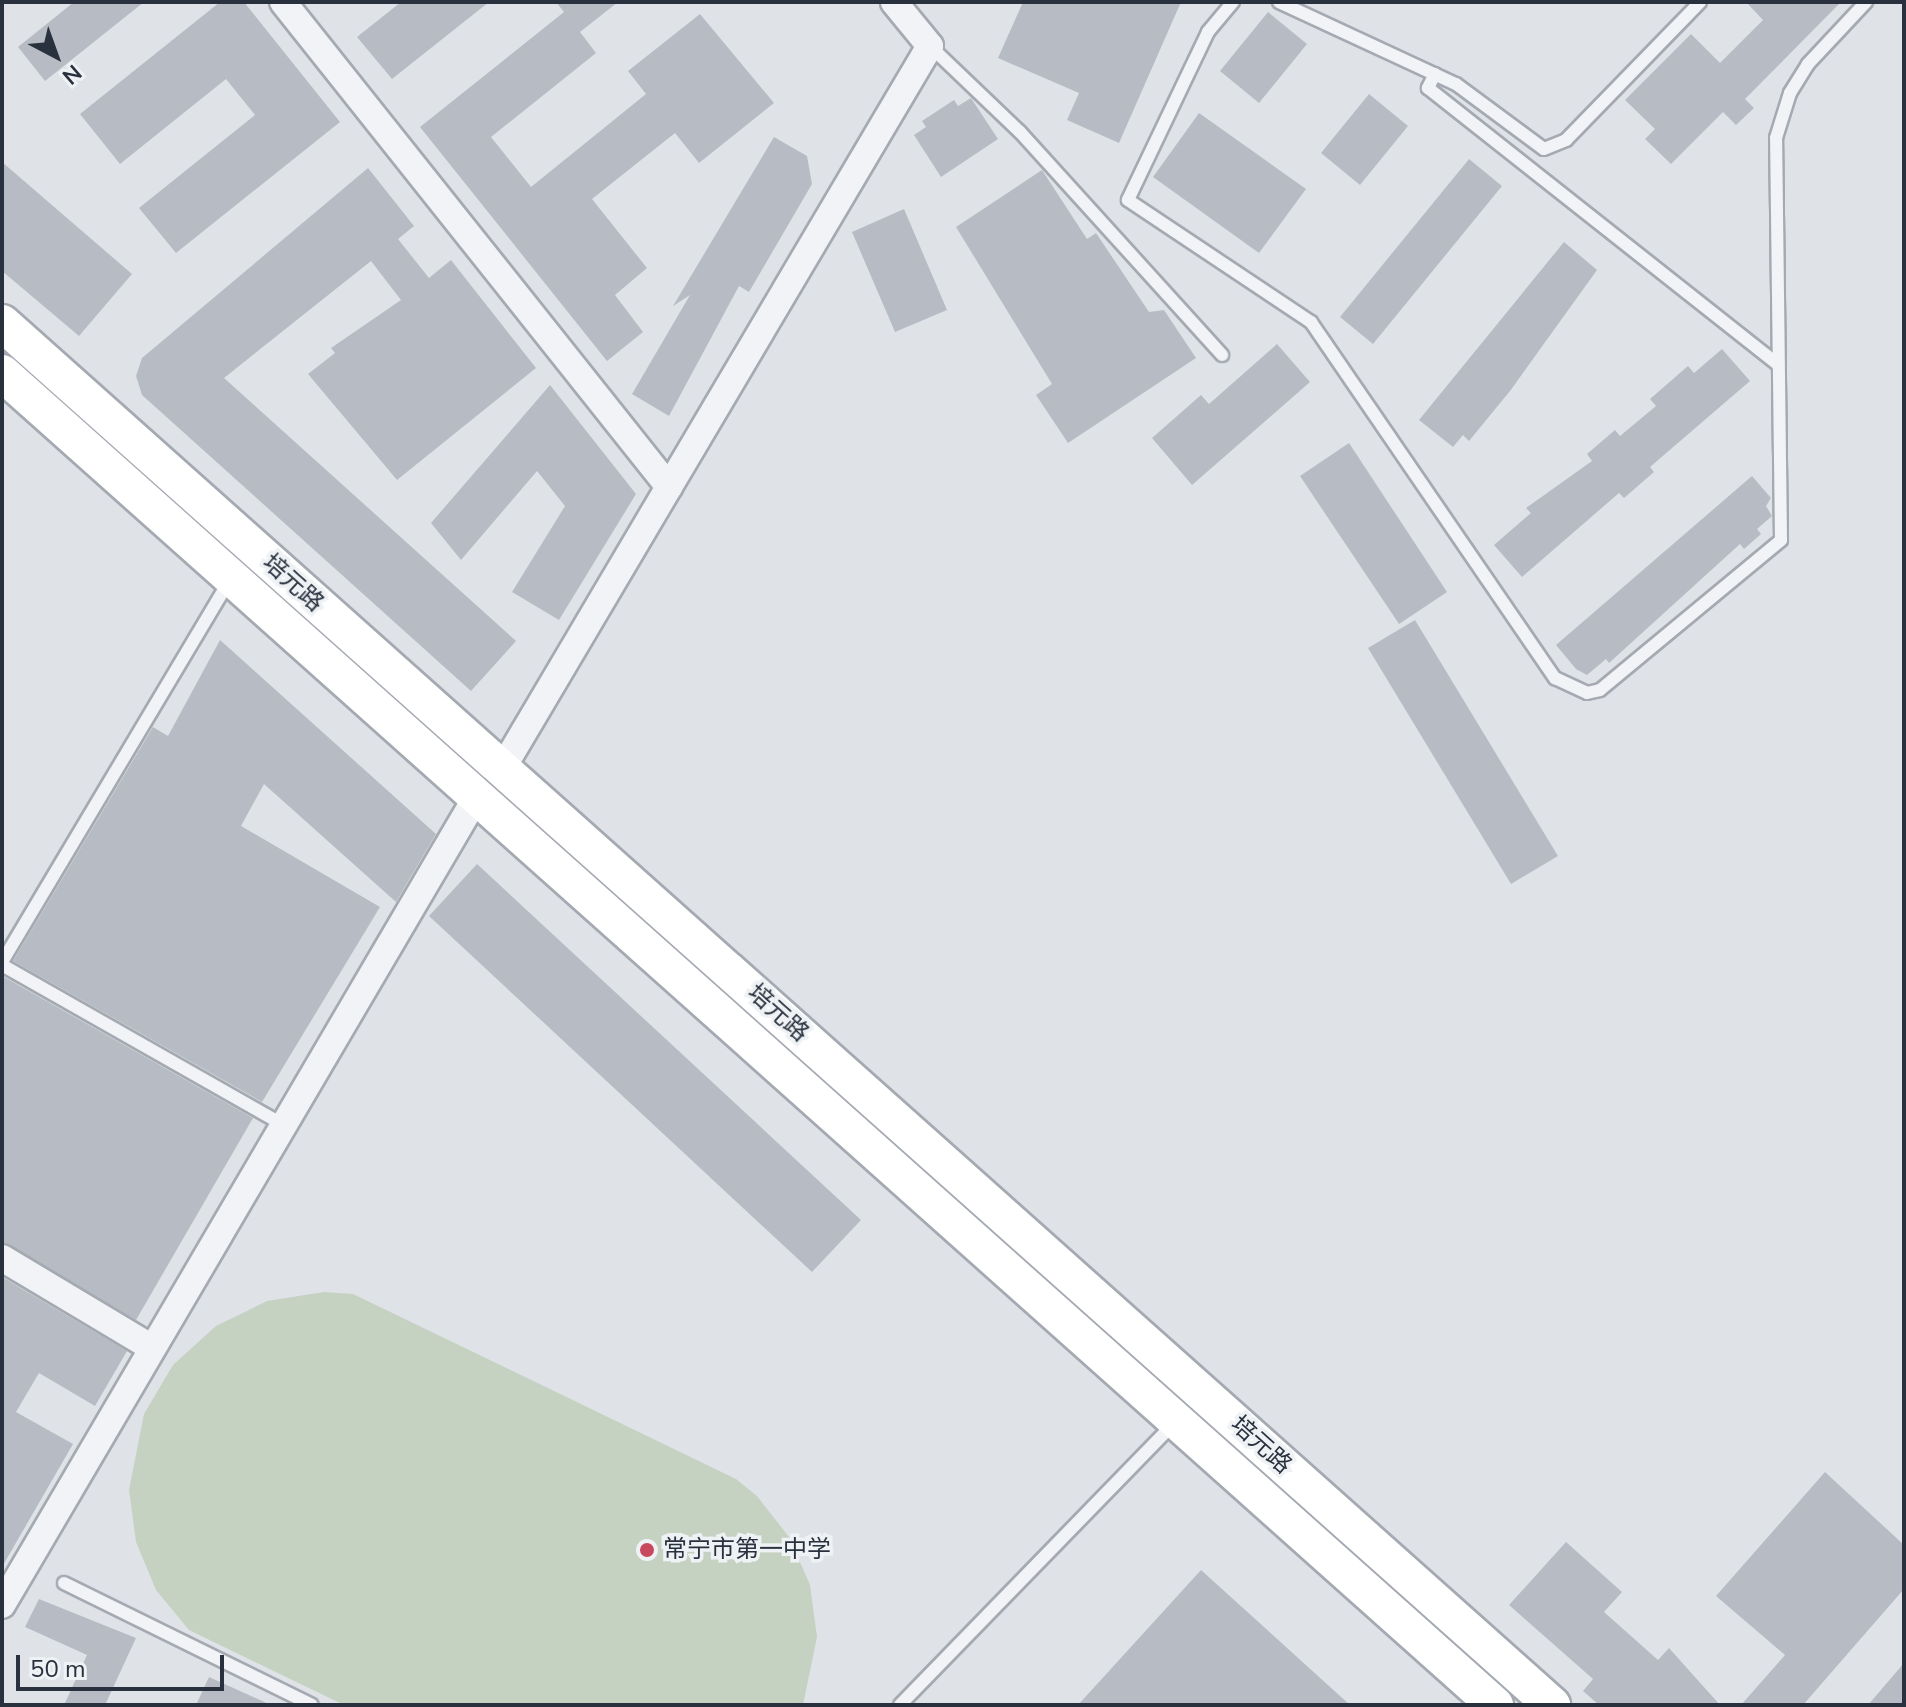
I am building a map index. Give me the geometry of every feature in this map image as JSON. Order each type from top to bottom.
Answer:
[{"type":"main road","name":"培元路","points":[[2,323],[1552,1705]]},
{"type":"main road","name":"培元路","points":[[2,373],[1495,1705]]},
{"type":"street","points":[[283,2],[669,487]]},
{"type":"street","points":[[502,769],[930,46],[897,4]]},
{"type":"street","points":[[2,1605],[149,1346],[477,796]]},
{"type":"street","points":[[2,1258],[149,1346]]},
{"type":"lane","points":[[1233,2],[1208,32],[1128,200],[1311,322],[1555,678],[1572,691],[1600,690],[1781,540],[1778,128],[1808,64],[1866,2]]},
{"type":"lane","points":[[1279,2],[1435,74],[1544,149],[1554,149],[1700,2]]},
{"type":"lane","points":[[930,46],[1020,132],[1222,355]]},
{"type":"lane","points":[[1435,74],[1428,88],[1778,364]]},
{"type":"lane","points":[[232,577],[2,964],[282,1124]]},
{"type":"lane","points":[[900,1705],[1177,1421]]},
{"type":"lane","points":[[64,1583],[312,1705]]},
{"type":"green space","points":[[324,1292],[353,1294],[736,1479],[757,1496],[789,1537],[810,1585],[817,1637],[803,1705],[344,1705],[189,1630],[156,1590],[136,1542],[129,1490],[144,1414],[173,1365],[216,1326],[267,1301]]},
{"type":"building","points":[[74,2],[144,2],[45,81],[18,47]]},
{"type":"building","points":[[220,2],[244,2],[340,122],[176,253],[139,208],[255,115],[226,79],[120,164],[80,114]]},
{"type":"building","points":[[401,2],[489,2],[392,79],[357,37]]},
{"type":"building","points":[[556,2],[618,2],[580,32],[596,53],[491,137],[531,187],[646,94],[628,71],[700,14],[774,103],[699,163],[675,133],[592,199],[647,268],[615,295],[643,332],[607,361],[420,127],[564,12]]},
{"type":"building","points":[[1023,2],[1181,2],[1119,143],[1067,120],[1079,93],[998,58]]},
{"type":"building","points":[[1746,2],[1841,2],[1745,99],[1754,108],[1736,125],[1723,112],[1671,164],[1645,139],[1655,129],[1625,100],[1691,34],[1720,63],[1763,20]]},
{"type":"building","points":[[1268,12],[1307,44],[1259,103],[1220,71]]},
{"type":"building","points":[[1369,94],[1408,126],[1360,185],[1321,153]]},
{"type":"building","points":[[971,98],[998,139],[941,177],[914,135],[926,127],[922,121],[954,100],[958,106]]},
{"type":"building","points":[[1199,113],[1306,189],[1259,253],[1153,177]]},
{"type":"building","points":[[774,137],[807,156],[812,184],[749,292],[739,286],[669,416],[632,394],[690,295],[673,306]]},
{"type":"building","points":[[1469,159],[1502,186],[1373,344],[1340,317]]},
{"type":"building","points":[[2,162],[132,274],[79,336],[2,271]]},
{"type":"building","points":[[368,168],[414,226],[398,239],[429,278],[451,260],[536,368],[397,480],[308,374],[335,353],[331,348],[401,300],[371,261],[224,378],[516,641],[471,691],[142,395],[136,376],[142,358]]},
{"type":"building","points":[[1042,170],[1087,239],[1096,233],[1149,312],[1164,310],[1196,358],[1068,443],[1036,395],[1052,384],[956,227]]},
{"type":"building","points":[[904,209],[947,310],[895,332],[852,232]]},
{"type":"building","points":[[1564,242],[1597,270],[1510,391],[1469,441],[1463,435],[1453,447],[1419,420]]},
{"type":"building","points":[[1277,344],[1310,382],[1192,485],[1152,438],[1201,395],[1209,404]]},
{"type":"building","points":[[1722,349],[1750,381],[1650,467],[1654,472],[1624,498],[1619,493],[1522,577],[1494,545],[1531,513],[1526,508],[1592,461],[1587,454],[1615,430],[1620,436],[1656,406],[1650,399],[1688,366],[1694,373]]},
{"type":"building","points":[[550,385],[636,494],[559,620],[512,592],[565,506],[537,471],[461,560],[431,523]]},
{"type":"building","points":[[1349,443],[1447,592],[1399,624],[1300,476]]},
{"type":"building","points":[[1752,476],[1771,498],[1766,506],[1772,516],[1757,529],[1761,534],[1744,549],[1740,544],[1609,663],[1606,659],[1587,675],[1576,669],[1556,645]]},
{"type":"building","points":[[1415,620],[1558,856],[1511,884],[1368,648]]},
{"type":"building","points":[[220,640],[436,834],[396,902],[264,784],[241,826],[380,907],[262,1102],[13,961],[153,727],[168,736]]},
{"type":"building","points":[[477,864],[861,1220],[812,1272],[429,916]]},
{"type":"building","points":[[4,977],[253,1118],[136,1320],[2,1242]]},
{"type":"building","points":[[2,1277],[127,1351],[95,1406],[39,1373],[16,1412],[73,1444],[2,1567]]},
{"type":"building","points":[[1825,1472],[1904,1545],[1904,1589],[1803,1705],[1741,1705],[1785,1655],[1716,1596]]},
{"type":"building","points":[[1566,1542],[1622,1592],[1604,1612],[1658,1660],[1669,1648],[1720,1705],[1599,1705],[1583,1691],[1593,1679],[1509,1605]]},
{"type":"building","points":[[1201,1570],[1350,1705],[1078,1705]]},
{"type":"building","points":[[39,1599],[136,1638],[105,1705],[64,1705],[87,1655],[25,1627]]},
{"type":"building","points":[[1904,1663],[1904,1705],[1868,1705]]},
{"type":"building","points":[[209,1677],[271,1705],[196,1705]]},
{"type":"place","name":"常宁市第一中学","points":[[647,1550]]}]
